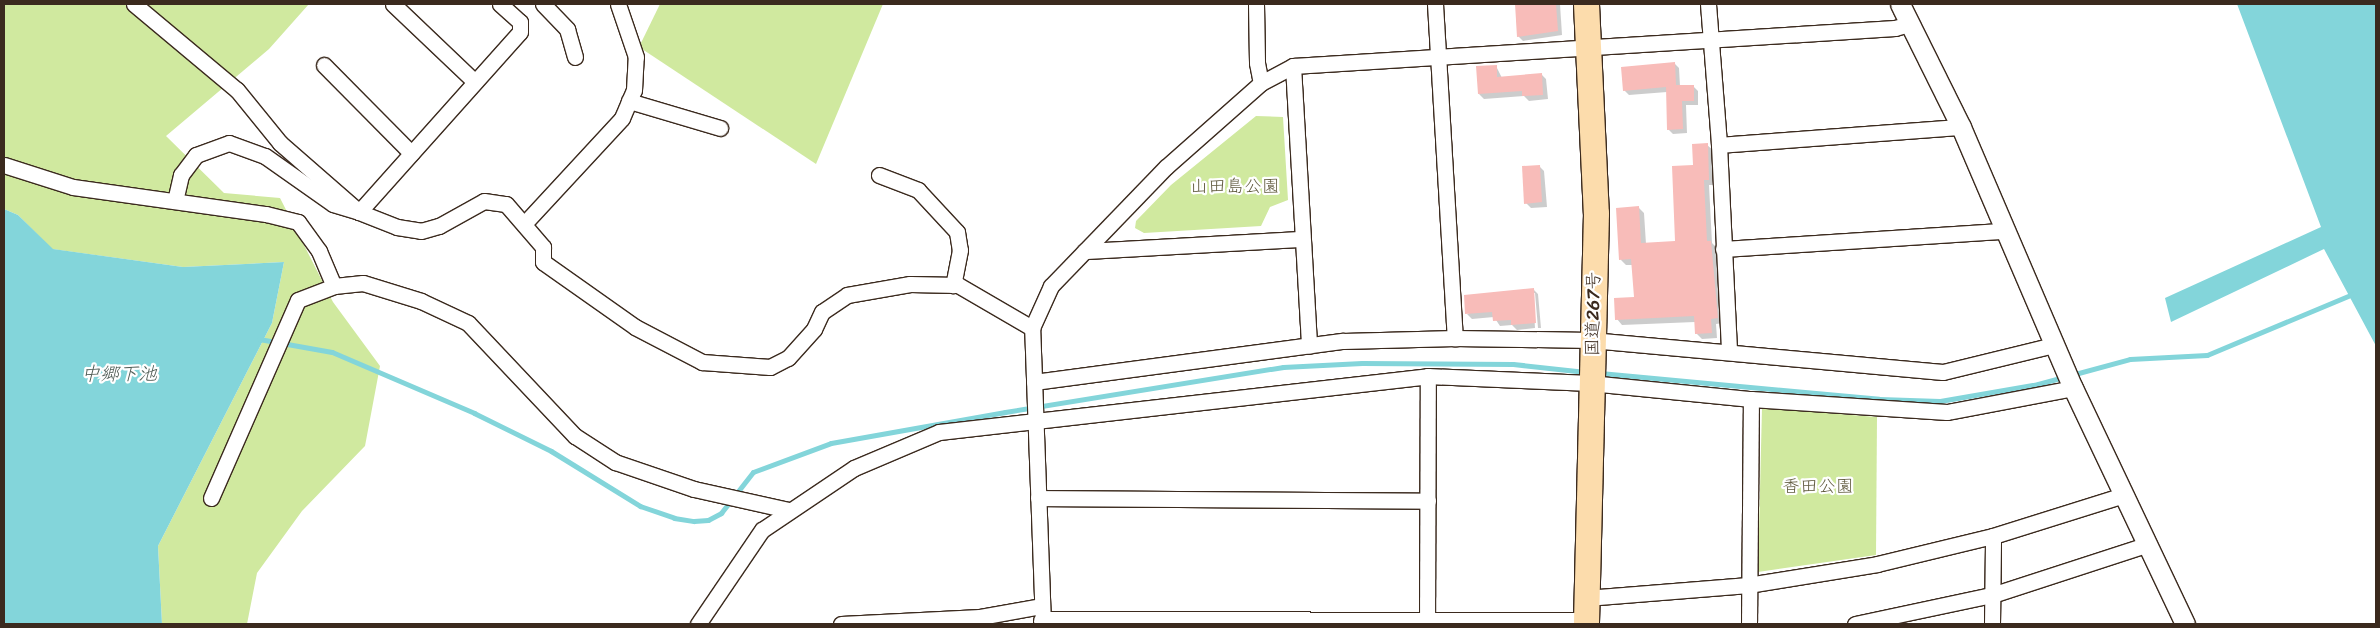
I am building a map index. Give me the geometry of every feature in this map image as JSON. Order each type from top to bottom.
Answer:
[{"type":"highway","name":"国道267号","points":[[1586,4],[1596,213],[1586,615]]},
{"type":"street","points":[[134,4],[237,90],[280,143],[358,212]]},
{"type":"street","points":[[393,4],[475,82]]},
{"type":"street","points":[[358,212],[520,32],[520,22],[500,4]]},
{"type":"street","points":[[543,4],[567,29],[575,57]]},
{"type":"street","points":[[524,224],[622,118],[634,90],[636,57],[618,4]]},
{"type":"street","points":[[1256,4],[1257,63],[1261,84]]},
{"type":"street","points":[[1435,4],[1455,338]]},
{"type":"street","points":[[1708,4],[1719,145],[1723,249],[1730,352]]},
{"type":"street","points":[[1900,4],[1961,127],[2073,388],[2184,624]]},
{"type":"street","points":[[1042,617],[1032,328],[1051,286],[1166,168],[1261,84],[1293,66],[1438,55],[1894,28],[1909,24]]},
{"type":"street","points":[[324,65],[411,153]]},
{"type":"street","points":[[1293,66],[1301,239],[1309,346]]},
{"type":"street","points":[[629,101],[720,128]]},
{"type":"street","points":[[1719,145],[1961,127]]},
{"type":"street","points":[[175,201],[181,175],[196,155],[229,143],[265,156],[333,204],[397,228],[422,231],[439,226],[484,201],[506,204],[543,247],[543,262],[635,327],[702,362],[770,367],[788,358],[814,329],[822,312],[847,295],[910,284],[953,285],[1032,328]]},
{"type":"street","points":[[4,165],[73,187],[266,214],[298,222],[319,251],[334,286]]},
{"type":"street","points":[[879,175],[918,190],[957,232],[960,250],[953,285]]},
{"type":"street","points":[[1723,249],[2004,231]]},
{"type":"street","points":[[1085,252],[1301,239]]},
{"type":"street","points":[[211,498],[298,300],[334,286],[363,283],[420,300],[468,323],[575,436],[615,462],[675,483],[788,510]]},
{"type":"street","points":[[1034,388],[1344,341],[1455,338],[1591,364],[1751,399],[1947,412],[2073,388]]},
{"type":"street","points":[[698,624],[762,530],[788,510],[821,493],[854,468],[939,432],[1034,418],[1428,376],[1730,352],[1943,372],[2054,345]]},
{"type":"street","points":[[1427,623],[1428,376]]},
{"type":"street","points":[[1749,624],[1751,399]]},
{"type":"street","points":[[841,624],[927,622],[980,617],[1427,623],[1586,615],[1748,585],[1878,564],[1993,536],[2124,495]]},
{"type":"street","points":[[1038,498],[1428,501]]},
{"type":"street","points":[[1992,624],[1993,536]]},
{"type":"street","points":[[1855,624],[1992,595],[2146,545]]},
{"type":"green space","points":[[4,4],[309,4],[269,49],[166,136],[224,193],[280,198],[333,302],[380,366],[365,446],[302,511],[257,573],[247,624],[162,624],[158,546],[272,323],[284,262],[183,267],[52,249],[18,215],[4,209]]},
{"type":"green space","points":[[660,4],[883,4],[816,164],[639,47]]},
{"type":"green space","name":"山田島公園","points":[[1256,116],[1283,117],[1288,200],[1270,207],[1261,226],[1144,233],[1135,228],[1136,221],[1171,185]]},
{"type":"green space","name":"香田公園","points":[[1762,408],[1877,417],[1876,555],[1758,572]]},
{"type":"water","points":[[2237,4],[2376,4],[2376,346],[2324,249],[2171,322],[2165,298],[2321,227]]},
{"type":"water","name":"中郷下池","points":[[4,209],[18,215],[53,249],[183,267],[284,262],[272,323],[158,546],[162,624],[4,624]]},
{"type":"building","points":[[1515,4],[1556,4],[1558,31],[1517,37]]},
{"type":"building","points":[[1675,62],[1676,85],[1694,85],[1694,101],[1682,101],[1683,129],[1667,130],[1666,87],[1623,91],[1621,67]]},
{"type":"building","points":[[1497,65],[1497,77],[1542,73],[1543,95],[1522,96],[1522,91],[1478,94],[1476,66]]},
{"type":"building","points":[[1708,143],[1709,180],[1704,180],[1707,241],[1711,241],[1718,318],[1711,319],[1712,333],[1695,334],[1694,316],[1615,320],[1614,298],[1634,297],[1631,259],[1619,260],[1616,208],[1639,206],[1641,243],[1675,241],[1672,166],[1693,165],[1692,144]]},
{"type":"building","points":[[1540,165],[1542,202],[1524,204],[1522,166]]},
{"type":"building","points":[[1534,288],[1536,323],[1511,325],[1511,320],[1493,321],[1492,312],[1465,314],[1464,295]]},
{"type":"waterway","points":[[1600,373],[1879,399],[1940,401],[2038,384],[2130,359],[2207,355],[2355,293]]},
{"type":"waterway","points":[[259,339],[332,352],[474,413],[551,451],[640,506],[674,518],[694,521],[708,520],[721,513],[753,472],[831,443],[1005,412],[1283,367],[1362,363],[1513,364],[1586,372]]}]
